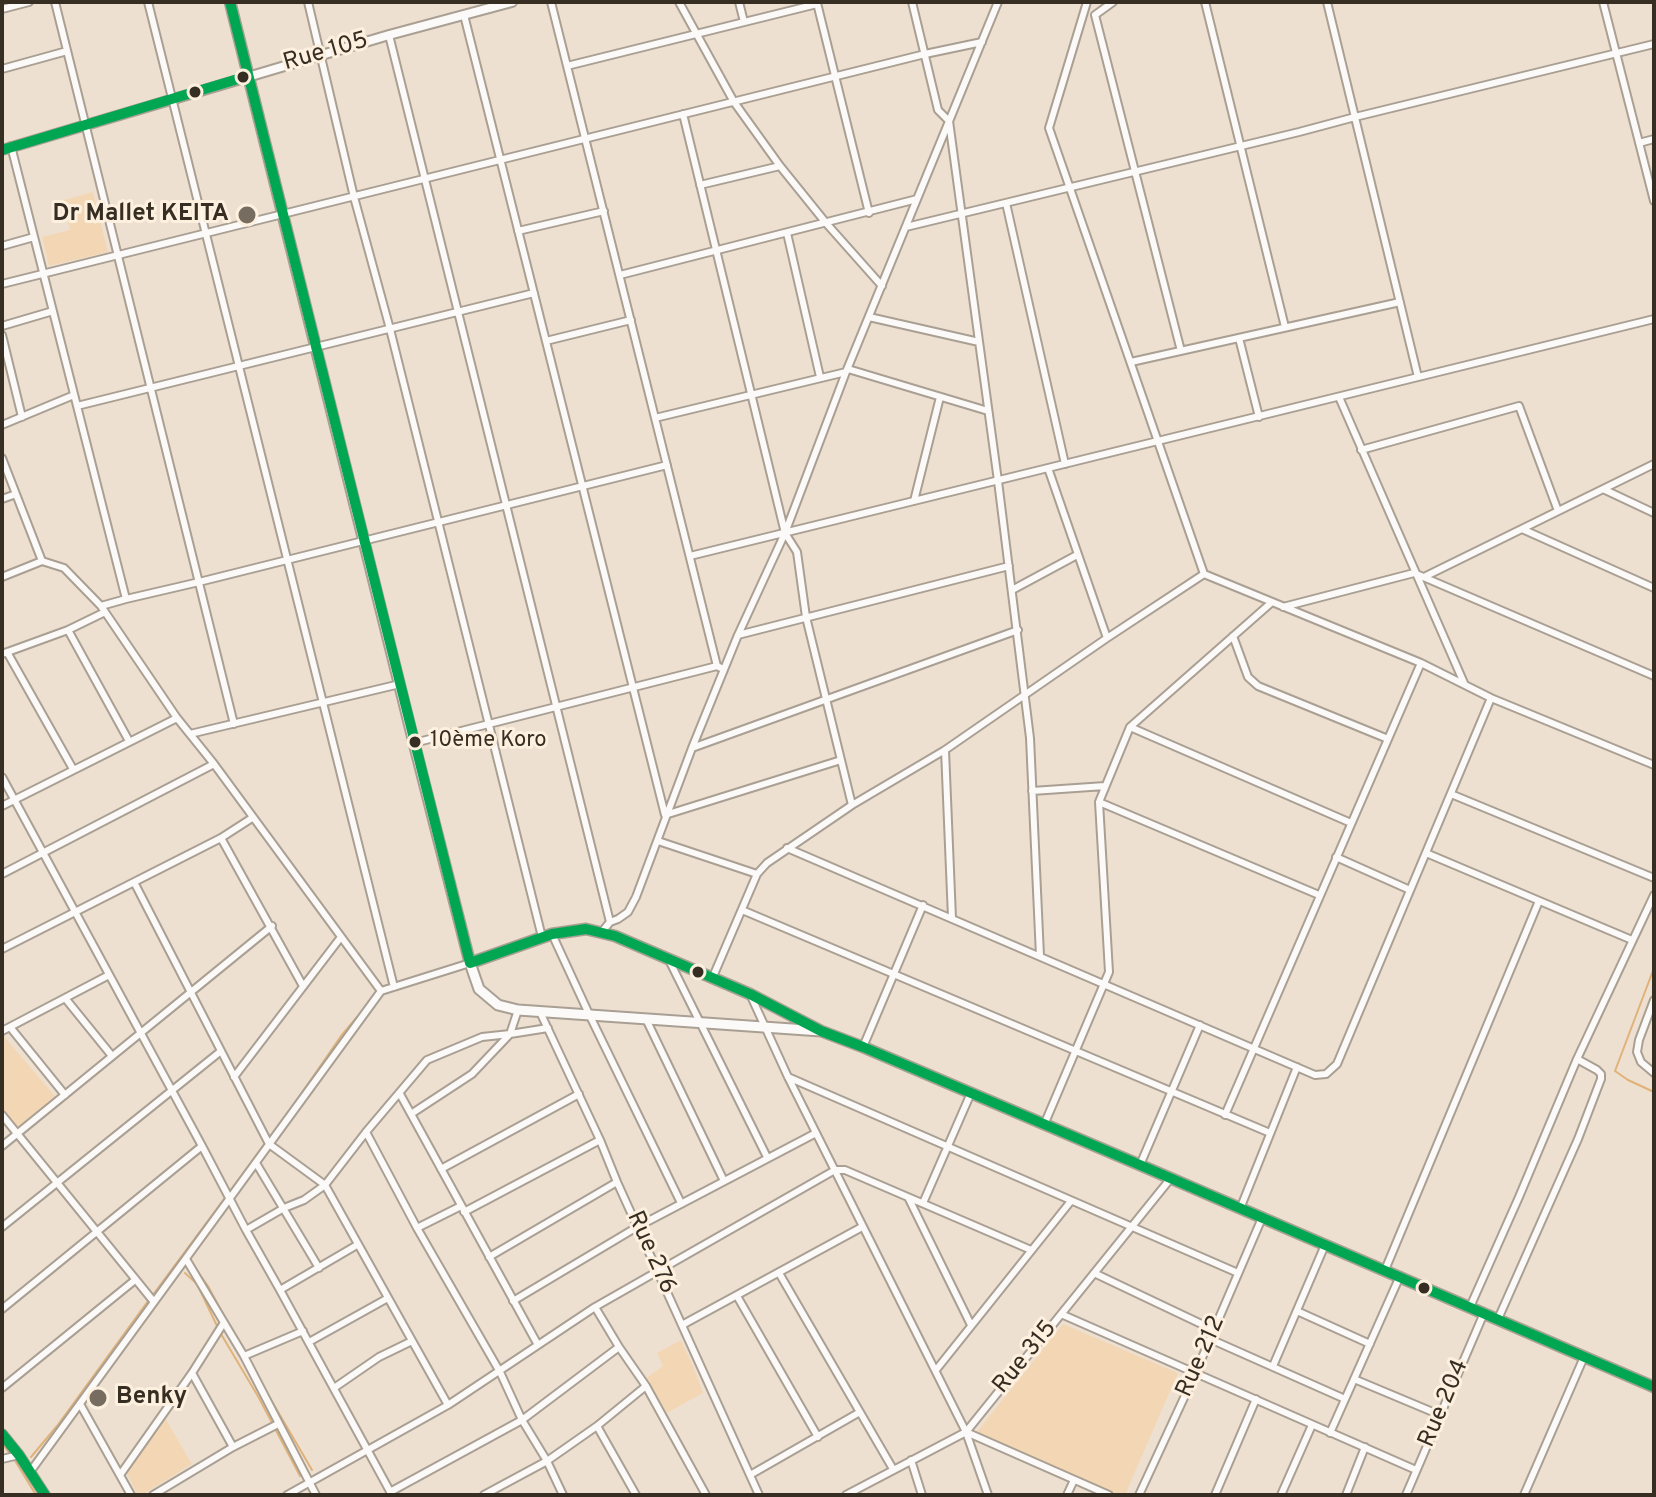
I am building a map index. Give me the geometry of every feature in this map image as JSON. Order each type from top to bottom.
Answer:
[{"type":"main road","points":[[230,2],[414,743],[479,989],[498,1005],[518,1010],[821,1031]]},
{"type":"main road","points":[[470,963],[547,935],[586,929],[615,936],[750,994],[821,1031],[1654,1387]]},
{"type":"street","points":[[2,9],[29,2]]},
{"type":"street","points":[[55,2],[234,724]]},
{"type":"street","points":[[148,2],[394,987]]},
{"type":"street","points":[[308,2],[354,197],[489,724],[547,935],[681,1203]]},
{"type":"street","name":"Rue 105","points":[[7,148],[389,35],[512,2]]},
{"type":"street","points":[[551,2],[721,668]]},
{"type":"street","points":[[679,2],[734,102],[780,166],[882,286]]},
{"type":"street","points":[[739,2],[744,22]]},
{"type":"street","points":[[912,2],[938,110],[949,121],[1018,630],[1030,738],[1040,956]]},
{"type":"street","points":[[601,933],[610,922],[628,912],[658,841],[721,668],[785,533],[847,370],[995,11],[995,2]]},
{"type":"street","points":[[1087,2],[1049,128],[1204,574],[1421,663],[1491,698],[1654,765]]},
{"type":"street","points":[[1095,15],[1113,2]]},
{"type":"street","points":[[1205,2],[1285,327]]},
{"type":"street","points":[[1327,2],[1418,377]]},
{"type":"street","points":[[1603,2],[1654,201]]},
{"type":"street","points":[[567,66],[817,3],[869,213]]},
{"type":"street","points":[[1085,10],[1095,15],[1181,351]]},
{"type":"street","points":[[464,15],[665,815]]},
{"type":"street","points":[[389,35],[610,922]]},
{"type":"street","points":[[2,284],[982,42]]},
{"type":"street","points":[[906,227],[1654,44]]},
{"type":"street","points":[[2,69],[67,51]]},
{"type":"street","points":[[683,114],[785,533],[797,552],[806,617],[852,805]]},
{"type":"street","points":[[1639,143],[1654,139]]},
{"type":"street","points":[[7,148],[34,237],[126,599]]},
{"type":"street","points":[[700,185],[780,166]]},
{"type":"street","points":[[620,275],[917,199]]},
{"type":"street","points":[[1006,203],[1065,464]]},
{"type":"street","points":[[518,231],[604,211]]},
{"type":"street","points":[[787,233],[820,377]]},
{"type":"street","points":[[2,246],[34,237]]},
{"type":"street","points":[[77,406],[534,293]]},
{"type":"street","points":[[1131,362],[1400,302]]},
{"type":"street","points":[[2,326],[53,311]]},
{"type":"street","points":[[869,317],[979,342]]},
{"type":"street","points":[[690,556],[1654,319]]},
{"type":"street","points":[[546,341],[631,320]]},
{"type":"street","points":[[2,335],[6,368],[22,417]]},
{"type":"street","points":[[1239,338],[1259,417]]},
{"type":"street","points":[[655,418],[847,370],[988,411]]},
{"type":"street","points":[[2,425],[74,395]]},
{"type":"street","points":[[914,501],[940,397]]},
{"type":"street","points":[[1339,397],[1464,683]]},
{"type":"street","points":[[1361,450],[1519,406],[1558,511]]},
{"type":"street","points":[[2,458],[42,561]]},
{"type":"street","points":[[1424,577],[1654,464]]},
{"type":"street","points":[[73,769],[5,653],[68,630],[126,599],[667,465]]},
{"type":"street","points":[[1048,468],[1107,638]]},
{"type":"street","points":[[1603,489],[1654,513]]},
{"type":"street","points":[[2,499],[16,494]]},
{"type":"street","points":[[1522,529],[1654,588]]},
{"type":"street","points":[[1012,590],[1077,555]]},
{"type":"street","points":[[2,577],[42,561],[64,568],[103,609],[177,718],[381,991]]},
{"type":"street","points":[[738,635],[1009,566]]},
{"type":"street","points":[[1283,607],[1414,573],[1654,676]]},
{"type":"street","points":[[712,979],[757,874],[767,863],[852,805],[945,750],[1204,574]]},
{"type":"street","points":[[1044,1125],[1109,972],[1099,802],[1130,727],[1272,602]]},
{"type":"street","points":[[68,630],[129,741]]},
{"type":"street","points":[[692,748],[1018,630]]},
{"type":"street","points":[[1233,636],[1248,677],[1258,686],[1388,739]]},
{"type":"street","points":[[1225,1115],[1421,663]]},
{"type":"street","points":[[414,743],[721,668]]},
{"type":"street","points":[[190,734],[400,684]]},
{"type":"street","points":[[787,848],[1315,1075],[1326,1074],[1337,1064],[1491,698]]},
{"type":"street","points":[[2,806],[177,718]]},
{"type":"street","points":[[1130,727],[1351,823]]},
{"type":"street","points":[[945,750],[952,918]]},
{"type":"street","points":[[665,815],[841,760]]},
{"type":"street","points":[[2,874],[214,764]]},
{"type":"street","points":[[2,777],[391,1494],[522,1420],[619,1347]]},
{"type":"street","points":[[1032,791],[1105,786]]},
{"type":"street","points":[[1451,794],[1654,878]]},
{"type":"street","points":[[1099,802],[1319,895]]},
{"type":"street","points":[[2,949],[221,838],[252,818]]},
{"type":"street","points":[[221,838],[303,986]]},
{"type":"street","points":[[658,841],[757,874]]},
{"type":"street","points":[[1426,853],[1632,940]]},
{"type":"street","points":[[1336,857],[1410,890]]},
{"type":"street","points":[[134,882],[269,1144],[325,1185],[448,1405]]},
{"type":"street","points":[[1470,1307],[1577,1059],[1654,895]]},
{"type":"street","points":[[1385,1270],[1539,901]]},
{"type":"street","points":[[863,1047],[923,905]]},
{"type":"street","points":[[742,910],[1270,1133]]},
{"type":"street","points":[[2,1146],[272,926]]},
{"type":"street","points":[[234,1077],[341,937]]},
{"type":"street","points":[[669,960],[767,1157]]},
{"type":"street","points":[[30,1472],[381,991],[470,963]]},
{"type":"street","points":[[2,1031],[109,975]]},
{"type":"street","points":[[750,994],[763,1027],[966,1432],[988,1495]]},
{"type":"street","points":[[65,998],[112,1056]]},
{"type":"street","points":[[1654,1000],[1637,1052],[1641,1062],[1654,1073]]},
{"type":"street","points":[[411,1114],[472,1074],[510,1034],[518,1010]]},
{"type":"street","name":"Rue 276","points":[[540,1012],[759,1495]]},
{"type":"street","points":[[646,1019],[724,1181]]},
{"type":"street","points":[[1140,1165],[1200,1025]]},
{"type":"street","points":[[10,1027],[65,1095]]},
{"type":"street","points":[[246,1230],[304,1200],[325,1185],[427,1060],[482,1037],[548,1028]]},
{"type":"street","points":[[2,1227],[221,1051]]},
{"type":"street","points":[[1498,1319],[1578,1139],[1601,1079],[1597,1070],[1577,1059]]},
{"type":"street","points":[[1240,1209],[1297,1067]]},
{"type":"street","points":[[788,1077],[1238,1273]]},
{"type":"street","points":[[923,1203],[971,1093]]},
{"type":"street","points":[[400,1094],[538,1345]]},
{"type":"street","points":[[441,1169],[579,1094]]},
{"type":"street","points":[[2,1115],[154,1302]]},
{"type":"street","points":[[366,1132],[500,1372],[563,1495]]},
{"type":"street","points":[[513,1301],[637,1227],[816,1133]]},
{"type":"street","points":[[417,1228],[463,1209],[600,1140]]},
{"type":"street","points":[[2,1309],[202,1146]]},
{"type":"street","points":[[256,1163],[319,1268]]},
{"type":"street","points":[[287,1495],[448,1405],[595,1307],[835,1170],[845,1170],[1031,1250]]},
{"type":"street","name":"Rue 315","points":[[846,1495],[966,1432],[1171,1178]]},
{"type":"street","points":[[489,1257],[617,1182]]},
{"type":"street","points":[[909,1197],[971,1325]]},
{"type":"street","points":[[936,1370],[1071,1201]]},
{"type":"street","name":"Rue 212","points":[[1139,1495],[1262,1218]]},
{"type":"street","points":[[682,1325],[862,1227]]},
{"type":"street","points":[[280,1290],[357,1245]]},
{"type":"street","points":[[1273,1366],[1325,1245]]},
{"type":"street","points":[[186,1259],[244,1356],[316,1495]]},
{"type":"street","points":[[779,1273],[893,1469]]},
{"type":"street","points":[[1094,1273],[1214,1330]]},
{"type":"street","points":[[1330,1433],[1400,1276]]},
{"type":"street","points":[[2,1388],[135,1280]]},
{"type":"street","points":[[737,1296],[818,1437]]},
{"type":"street","points":[[309,1342],[388,1298]]},
{"type":"street","points":[[595,1307],[646,1386],[706,1495]]},
{"type":"street","points":[[1297,1311],[1370,1344]]},
{"type":"street","name":"Rue 204","points":[[1406,1495],[1484,1313]]},
{"type":"street","points":[[1061,1314],[1416,1470]]},
{"type":"street","points":[[120,1475],[223,1324]]},
{"type":"street","points":[[244,1356],[303,1331]]},
{"type":"street","points":[[1210,1339],[1345,1399]]},
{"type":"street","points":[[334,1388],[379,1357],[412,1341]]},
{"type":"street","points":[[1524,1495],[1584,1357]]},
{"type":"street","points":[[192,1373],[233,1447]]},
{"type":"street","points":[[1354,1379],[1440,1415]]},
{"type":"street","points":[[484,1495],[547,1461],[646,1386]]},
{"type":"street","points":[[1215,1495],[1256,1399]]},
{"type":"street","points":[[80,1404],[131,1495]]},
{"type":"street","points":[[750,1475],[860,1412]]},
{"type":"street","points":[[153,1495],[278,1424]]},
{"type":"street","points":[[1281,1495],[1312,1425]]},
{"type":"street","points":[[597,1426],[636,1495]]},
{"type":"street","points":[[966,1432],[1109,1495]]},
{"type":"street","points":[[2,1434],[45,1495]]},
{"type":"street","points":[[1346,1495],[1365,1447]]},
{"type":"street","points":[[2,1459],[19,1455]]},
{"type":"street","points":[[911,1460],[922,1495]]},
{"type":"street","points":[[1067,1495],[1074,1480]]},
{"type":"street","points":[[500,1486],[505,1495]]},
{"type":"street","points":[[861,1487],[864,1495]]},
{"type":"shaded area","points":[[93,192],[108,252],[49,266],[42,237],[70,230],[64,200]]},
{"type":"shaded area","points":[[2,1034],[55,1096],[20,1126],[14,1125],[2,1110]]},
{"type":"shaded area","points":[[1063,1324],[1178,1373],[1125,1495],[976,1433]]},
{"type":"shaded area","points":[[681,1340],[703,1393],[667,1413],[646,1378],[663,1366],[657,1353]]},
{"type":"shaded area","points":[[164,1416],[192,1464],[138,1495],[126,1472]]},
{"type":"waterway","points":[[1654,968],[1615,1071],[1654,1092]]},
{"type":"waterway","points":[[290,1110],[357,1017]]},
{"type":"waterway","points":[[269,1139],[287,1115]]},
{"type":"waterway","points":[[152,1296],[265,1144]]},
{"type":"waterway","points":[[194,1267],[224,1316]]},
{"type":"waterway","points":[[185,1273],[197,1284],[218,1328]]},
{"type":"waterway","points":[[31,1457],[148,1301]]},
{"type":"waterway","points":[[221,1334],[300,1476]]},
{"type":"waterway","points":[[260,1381],[312,1470]]},
{"type":"waterway","points":[[2,1443],[10,1454]]},
{"type":"waterway","points":[[14,1459],[36,1495]]},
{"type":"transit line","points":[[230,2],[470,963],[552,934],[586,929],[615,936],[750,994],[821,1031],[1654,1387]]},
{"type":"transit line","points":[[2,150],[248,76]]},
{"type":"transit line","points":[[2,1434],[45,1495]]},
{"type":"place","name":"Dr Mallet KEITA","points":[[247,215]]},
{"type":"place","name":"10ème Koro","points":[[415,742]]},
{"type":"place","name":"Benky","points":[[98,1398]]}]
